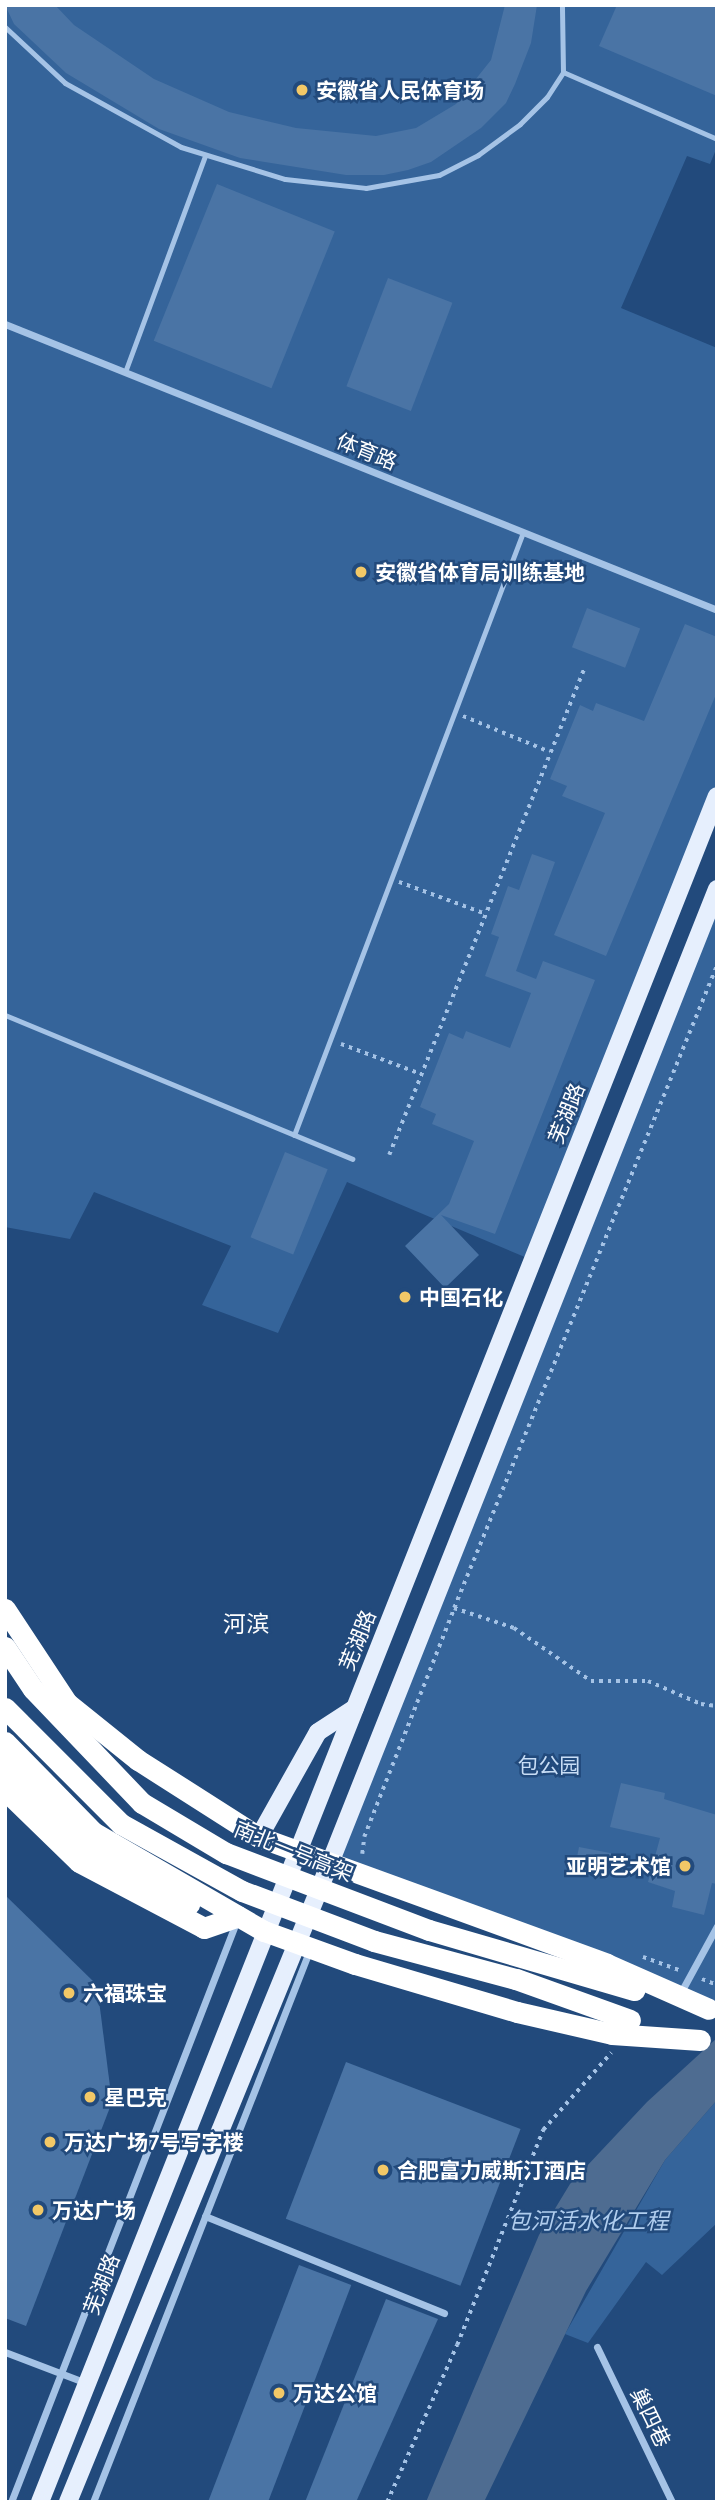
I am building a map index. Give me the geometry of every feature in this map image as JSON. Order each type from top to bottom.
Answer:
[{"type":"highway","points":[[5,1609],[67,1703],[138,1760],[259,1837],[607,1964],[713,2010]]},
{"type":"highway","name":"南北一号高架","points":[[5,1647],[33,1689],[142,1803],[226,1853],[429,1930],[634,1990],[713,2010]]},
{"type":"highway","points":[[5,1708],[121,1824],[242,1891],[374,1941],[516,1979],[630,2020],[708,2043]]},
{"type":"highway","points":[[5,1742],[93,1832],[264,1931],[517,2012],[612,2034],[708,2043]]},
{"type":"highway","points":[[5,1765],[94,1853],[215,1918],[238,1916]]},
{"type":"highway","points":[[5,1790],[79,1862],[204,1928],[238,1916]]},
{"type":"main road","name":"芜湖路","points":[[40,2502],[264,1931],[717,796]]},
{"type":"main road","points":[[68,2502],[303,1945],[330,1863],[717,889]]},
{"type":"main road","points":[[259,1837],[318,1732],[355,1708]]},
{"type":"street","name":"体育路","points":[[5,324],[717,610]]},
{"type":"street","points":[[11,2502],[238,1916]]},
{"type":"street","points":[[679,1996],[717,1926]]},
{"type":"street","points":[[93,2502],[205,2216],[303,1945]]},
{"type":"street","points":[[205,2216],[444,2313]]},
{"type":"street","name":"巢四巷","points":[[597,2347],[673,2502]]},
{"type":"street","points":[[5,2352],[87,2383]]},
{"type":"lane","points":[[5,27],[42,66],[94,102],[205,156],[323,186],[366,188],[407,183],[439,175],[498,141],[547,97],[563,72],[562,5]]},
{"type":"lane","points":[[563,72],[717,139]]},
{"type":"lane","points":[[125,372],[205,156]]},
{"type":"lane","points":[[294,1135],[523,532]]},
{"type":"lane","points":[[5,1015],[352,1159]]},
{"type":"path","points":[[389,1155],[584,669]]},
{"type":"path","points":[[454,712],[550,752]]},
{"type":"path","points":[[391,879],[486,914]]},
{"type":"path","points":[[361,1858],[364,1837],[454,1608],[717,965]]},
{"type":"path","points":[[329,1040],[421,1074]]},
{"type":"path","points":[[454,1608],[514,1628],[591,1681],[648,1681],[701,1704],[717,1706]]},
{"type":"path","points":[[639,1956],[683,1972]]},
{"type":"path","points":[[694,1976],[717,1985]]},
{"type":"path","points":[[387,2502],[457,2345],[543,2130],[611,2053]]},
{"type":"green space","name":"安徽省体育局训练基地","points":[[5,5],[717,5],[717,147],[710,164],[687,156],[621,308],[717,348],[717,796],[532,1260],[347,1182],[278,1333],[202,1305],[231,1246],[94,1192],[70,1239],[5,1227]]},
{"type":"green space","name":"包公园","points":[[717,889],[717,2011],[330,1863]]},
{"type":"green space","points":[[717,2100],[717,2223],[662,2275],[646,2262],[588,2343],[565,2334],[665,2160]]},
{"type":"water","name":"包河活水化工程","points":[[717,2038],[717,2100],[665,2160],[586,2291],[484,2502],[426,2502],[539,2235],[570,2184],[647,2102]]},
{"type":"building","points":[[5,5],[55,5],[74,25],[154,79],[229,112],[296,128],[376,136],[416,128],[456,104],[491,60],[505,5],[537,5],[531,43],[515,84],[506,103],[481,128],[431,162],[384,175],[346,175],[240,158],[159,129],[66,73],[14,24]]},
{"type":"building","points":[[617,5],[717,5],[717,96],[599,46]]},
{"type":"building","points":[[217,184],[335,232],[271,388],[154,341]]},
{"type":"building","points":[[388,278],[452,303],[411,411],[346,386]]},
{"type":"building","points":[[587,608],[640,628],[625,668],[572,647]]},
{"type":"building","points":[[685,624],[717,637],[717,692],[606,956],[554,935],[605,813],[562,796],[567,786],[550,779],[580,705],[593,711],[596,703],[644,721]]},
{"type":"building","points":[[532,854],[555,862],[516,971],[536,979],[543,961],[595,980],[495,1234],[441,1215],[479,1255],[445,1288],[405,1246],[449,1204],[474,1141],[432,1124],[436,1114],[420,1107],[449,1033],[463,1039],[466,1031],[510,1048],[531,993],[485,976],[499,937],[491,934],[508,886],[519,890]]},
{"type":"building","points":[[285,1152],[328,1169],[293,1255],[251,1237]]},
{"type":"building","name":"亚明艺术馆","points":[[621,1783],[665,1793],[664,1799],[717,1815],[717,1884],[712,1883],[704,1915],[672,1907],[675,1891],[648,1882],[660,1838],[610,1827]]},
{"type":"building","points":[[579,1847],[611,1853],[606,1879],[574,1873]]},
{"type":"building","name":"万达广场","points":[[5,1895],[97,1985],[112,2102],[26,2326],[5,2318]]},
{"type":"building","points":[[346,2062],[521,2129],[460,2286],[286,2219]]},
{"type":"building","name":"万达公馆","points":[[299,2265],[351,2285],[268,2502],[208,2502]]},
{"type":"building","points":[[386,2299],[438,2319],[356,2502],[305,2502]]},
{"type":"place","name":"安徽省人民体育场","points":[[302,90]]},
{"type":"place","name":"安徽省体育局训练基地","points":[[361,572]]},
{"type":"place","name":"中国石化","points":[[405,1297]]},
{"type":"place","name":"亚明艺术馆","points":[[685,1866]]},
{"type":"place","name":"六福珠宝","points":[[69,1993]]},
{"type":"place","name":"星巴克","points":[[90,2097]]},
{"type":"place","name":"万达广场7号写字楼","points":[[50,2142]]},
{"type":"place","name":"合肥富力威斯汀酒店","points":[[383,2170]]},
{"type":"place","name":"万达广场","points":[[38,2210]]},
{"type":"place","name":"万达公馆","points":[[279,2393]]},
{"type":"district","name":"河滨","points":[[246,1624]]}]
